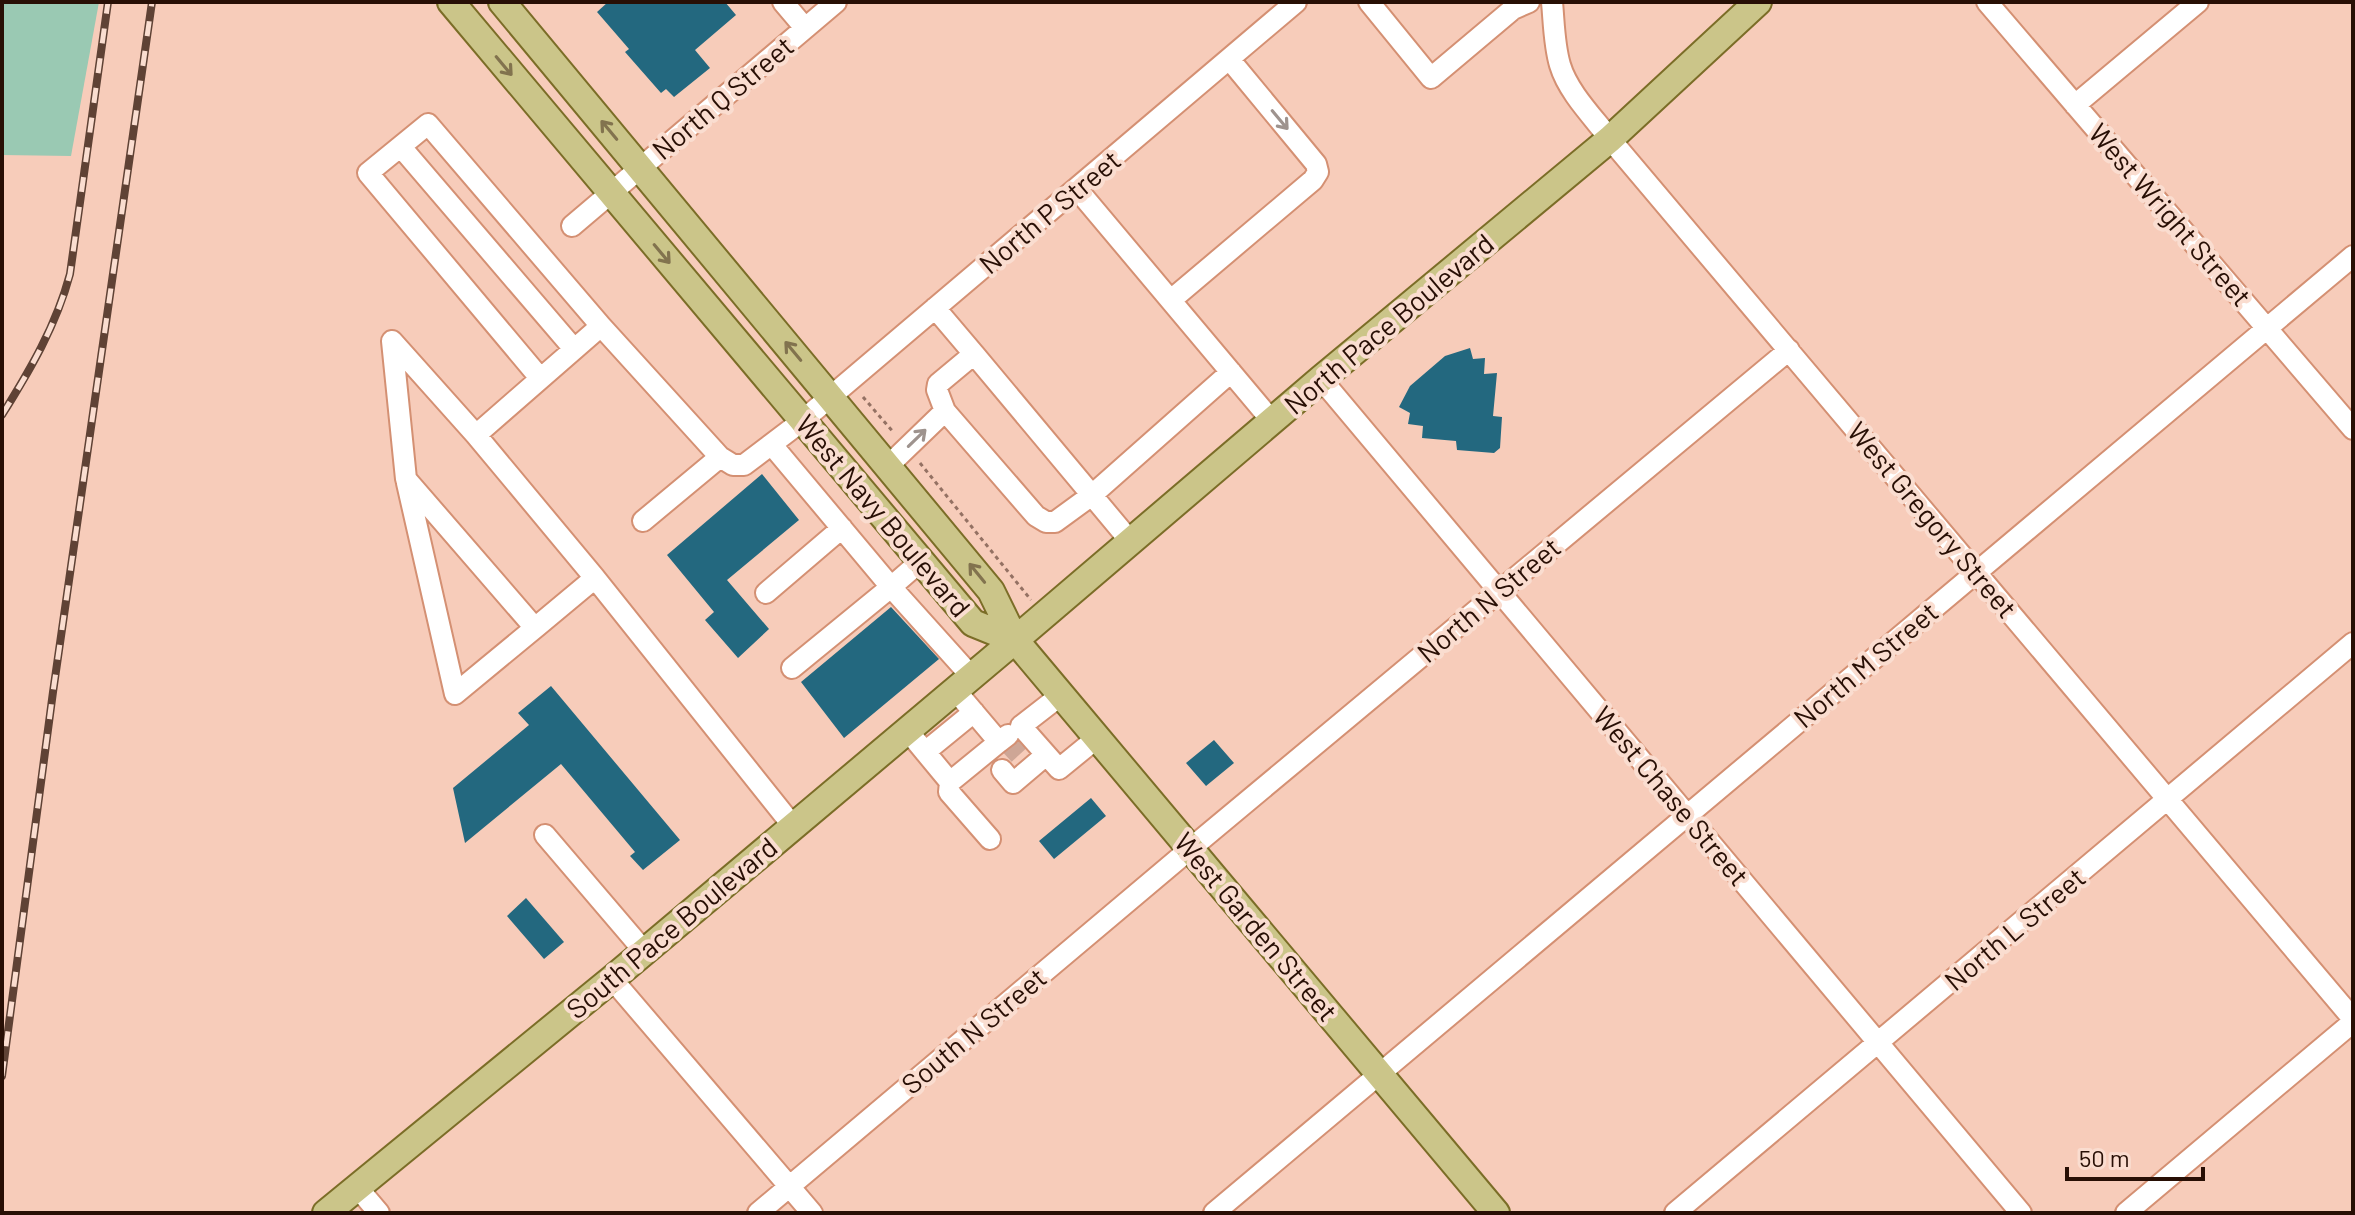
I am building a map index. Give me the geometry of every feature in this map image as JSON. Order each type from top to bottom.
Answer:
[{"type":"main road","name":"West Navy Boulevard","points":[[451,2],[973,623],[1015,640]]},
{"type":"main road","name":"West Navy Boulevard","points":[[502,2],[991,591],[1015,640]]},
{"type":"main road","name":"North Pace Boulevard","points":[[1015,640],[1321,379],[1610,139],[1758,2]]},
{"type":"main road","name":"South Pace Boulevard","points":[[326,1213],[612,979],[1015,640]]},
{"type":"main road","name":"West Garden Street","points":[[1015,640],[1496,1213]]},
{"type":"street","points":[[783,2],[805,28]]},
{"type":"street","name":"North Q Street","points":[[572,226],[836,2]]},
{"type":"street","name":"North P Street","points":[[720,457],[733,465],[744,465],[772,445],[1295,2]]},
{"type":"street","points":[[1377,5],[1431,78],[1513,9],[1529,2]]},
{"type":"street","name":"West Gregory Street","points":[[1552,2],[1561,68],[1610,139],[2353,1021]]},
{"type":"street","name":"West Wright Street","points":[[1987,2],[2353,429]]},
{"type":"street","points":[[2075,105],[2198,2]]},
{"type":"street","points":[[1171,300],[1313,180],[1318,172],[1316,164],[1230,60]]},
{"type":"street","points":[[540,378],[368,173],[428,124],[601,326],[720,457],[643,521]]},
{"type":"street","points":[[401,147],[574,349]]},
{"type":"street","points":[[1077,189],[1272,421]]},
{"type":"street","name":"North M Street","points":[[1214,1213],[2353,256]]},
{"type":"street","points":[[935,308],[1131,542]]},
{"type":"street","points":[[476,435],[601,326]]},
{"type":"street","points":[[595,578],[455,694],[406,479],[392,341],[476,435],[595,578],[793,826]]},
{"type":"street","name":"North N Street","points":[[1190,849],[1789,350]]},
{"type":"street","points":[[974,354],[938,384],[937,390],[945,411],[1036,516],[1046,522],[1055,522],[1092,495],[1231,372]]},
{"type":"street","name":"West Chase Street","points":[[1321,379],[2021,1213]]},
{"type":"street","points":[[888,466],[945,411]]},
{"type":"street","points":[[772,445],[891,587],[963,683],[974,712],[1010,750],[1059,769],[1097,738]]},
{"type":"street","points":[[406,479],[535,628]]},
{"type":"street","points":[[766,593],[842,528]]},
{"type":"street","points":[[792,668],[921,561]]},
{"type":"street","name":"North L Street","points":[[1675,1213],[2353,643]]},
{"type":"street","points":[[950,782],[1010,750],[1061,695]]},
{"type":"street","points":[[925,752],[974,712]]},
{"type":"street","points":[[907,730],[950,782],[949,792],[990,839]]},
{"type":"street","points":[[545,835],[644,951]]},
{"type":"street","name":"South N Street","points":[[758,1213],[1190,849]]},
{"type":"street","points":[[612,979],[812,1213]]},
{"type":"street","points":[[2126,1213],[2353,1021]]},
{"type":"street","points":[[357,1187],[379,1213]]},
{"type":"green space","points":[[2,2],[99,2],[71,156],[2,155]]},
{"type":"building","points":[[608,2],[725,2],[736,15],[695,50],[710,68],[674,97],[666,89],[661,93],[625,52],[629,49],[597,12]]},
{"type":"building","points":[[1470,348],[1473,359],[1485,358],[1484,374],[1497,373],[1493,416],[1502,417],[1500,448],[1494,453],[1457,450],[1456,441],[1422,438],[1423,426],[1408,424],[1410,413],[1399,407],[1410,386],[1445,356]]},
{"type":"building","points":[[762,474],[799,520],[727,580],[769,629],[738,658],[705,620],[714,612],[667,555]]},
{"type":"building","points":[[891,607],[939,659],[844,738],[801,682]]},
{"type":"building","points":[[551,686],[680,840],[643,870],[630,856],[635,852],[561,764],[465,843],[453,788],[529,725],[518,713]]},
{"type":"building","points":[[1214,740],[1234,763],[1206,786],[1186,763]]},
{"type":"building","points":[[1091,798],[1106,816],[1054,859],[1039,841]]},
{"type":"building","points":[[526,898],[564,942],[544,959],[507,916]]},
{"type":"tunnel","points":[[1007,742],[1019,755]]},
{"type":"railway","points":[[2,415],[50,330],[70,274],[108,2]]},
{"type":"railway","points":[[2,1076],[53,692],[152,2]]}]
